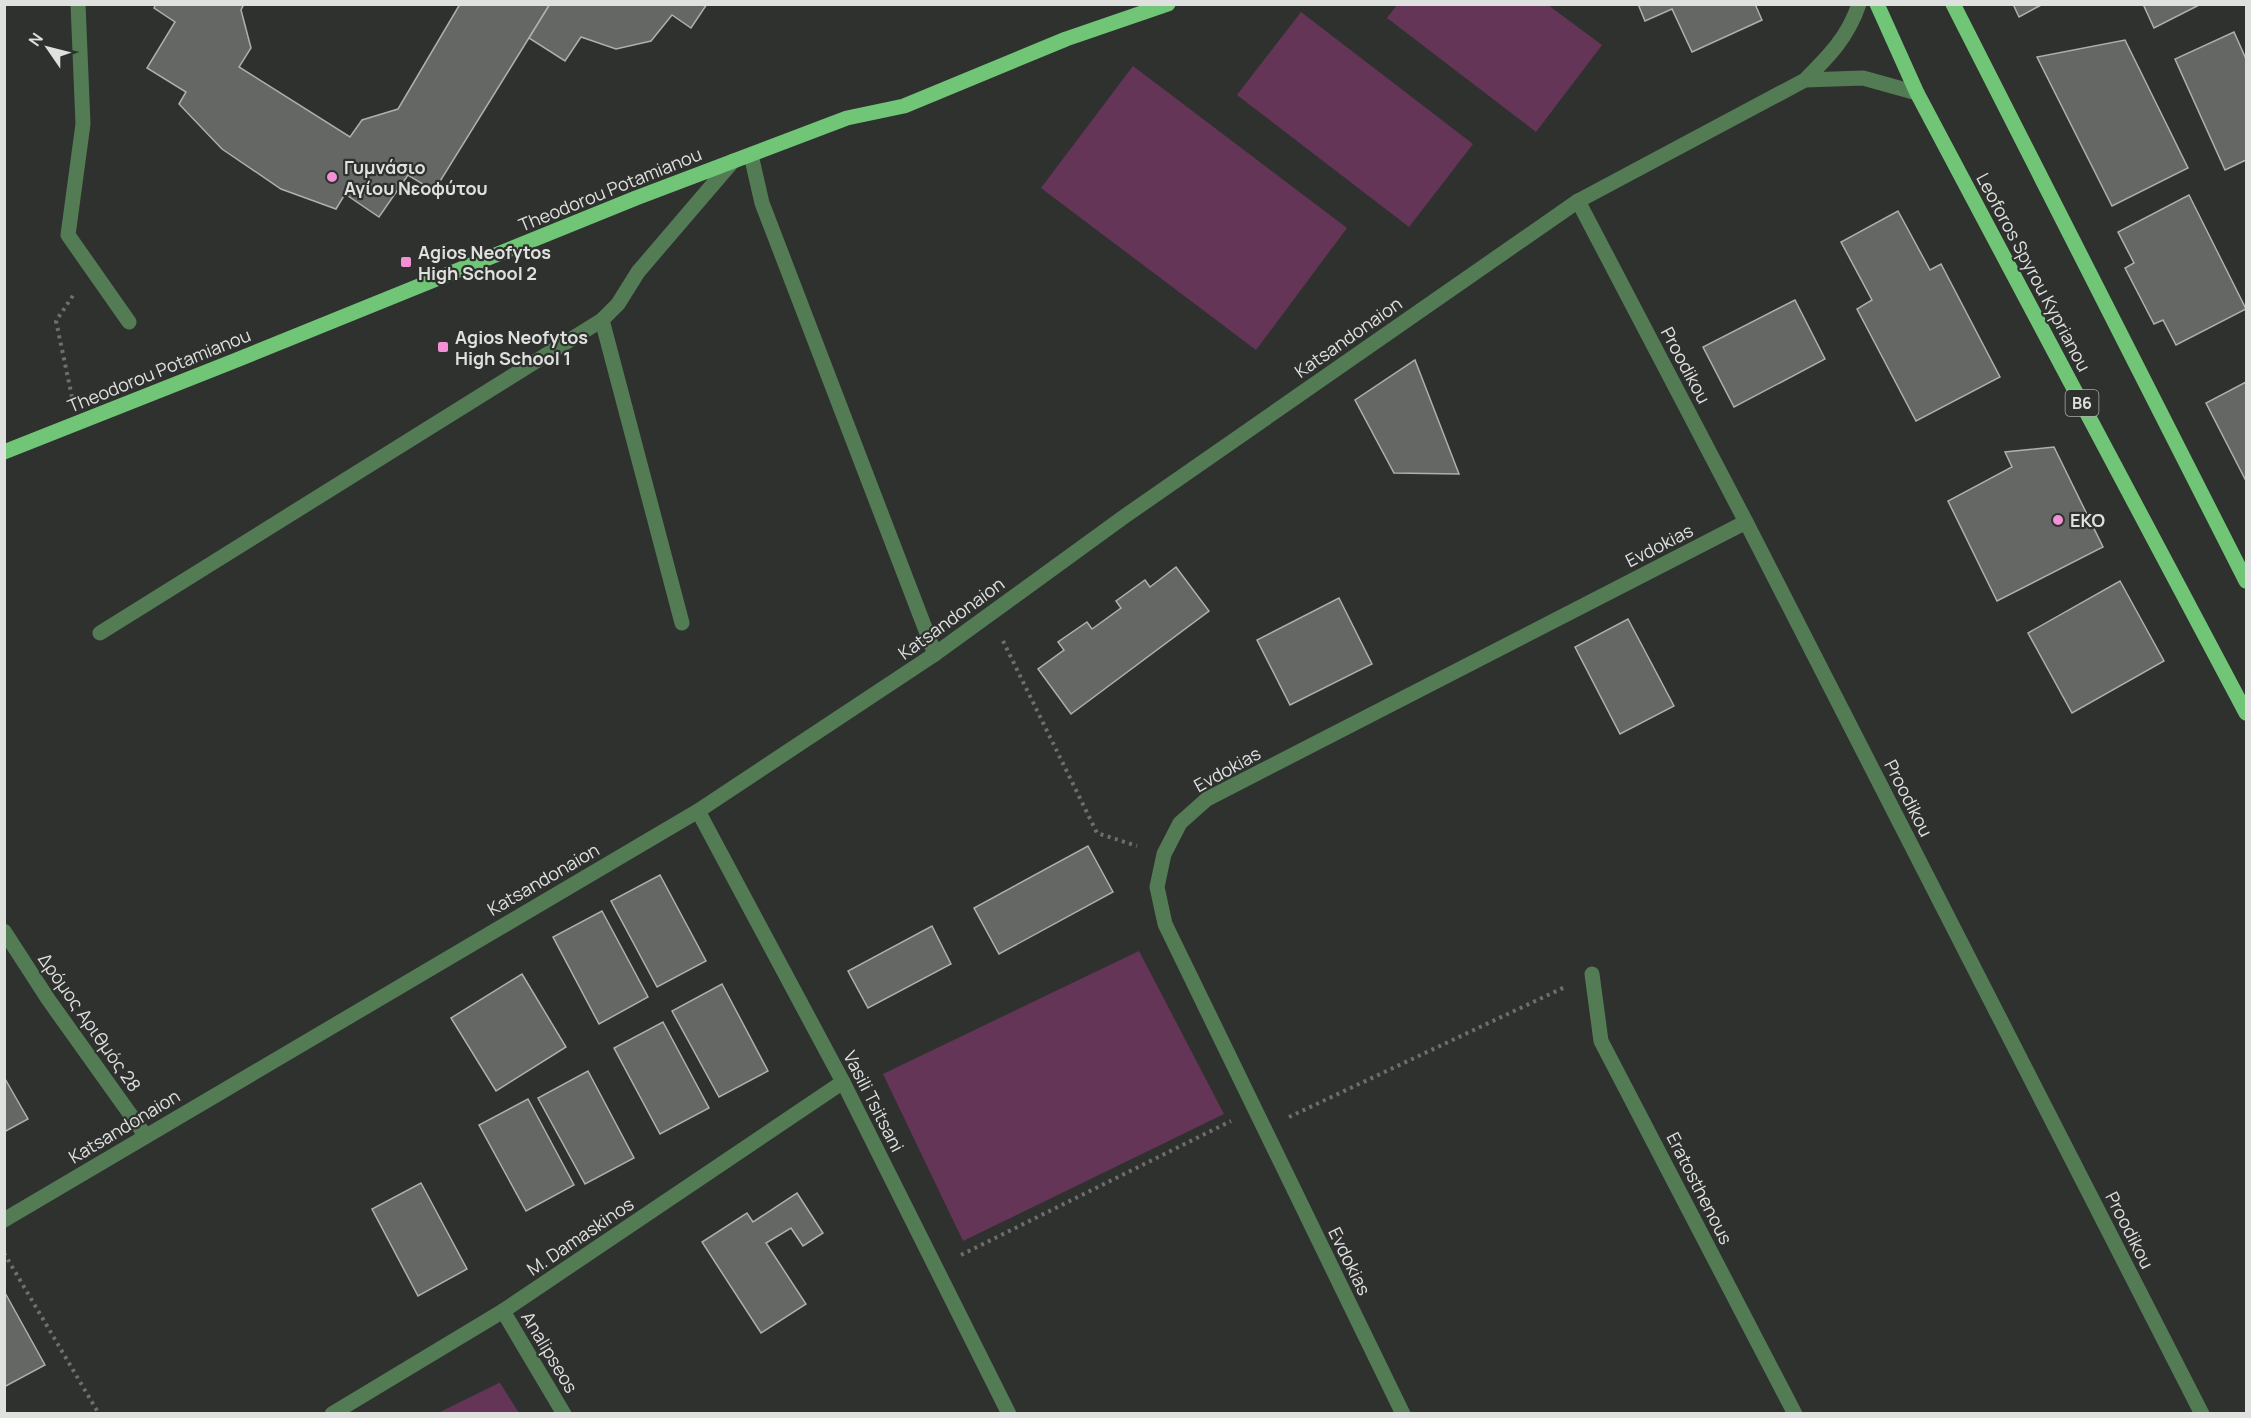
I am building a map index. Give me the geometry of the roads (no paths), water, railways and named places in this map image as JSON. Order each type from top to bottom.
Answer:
[{"type":"main road","name":"Theodorou Potamianou","points":[[4,452],[234,362],[636,198],[847,118],[904,106],[1066,39],[1168,4]]},
{"type":"main road","name":"Leoforos Spyrou Kyprianou","points":[[1877,4],[1917,93],[2247,713]]},
{"type":"main road","points":[[1953,4],[2247,581]]},
{"type":"street","points":[[78,4],[83,124],[68,235],[129,322]]},
{"type":"street","points":[[1805,80],[1835,49],[1853,23],[1858,4]]},
{"type":"street","name":"Katsandonaion","points":[[4,1220],[698,811],[935,654],[1125,516],[1578,201],[1805,80],[1863,78],[1917,93]]},
{"type":"street","points":[[751,154],[762,203],[935,654]]},
{"type":"street","points":[[100,633],[602,320],[618,304],[639,272],[733,161]]},
{"type":"street","name":"Proodikou","points":[[1578,201],[1746,522],[2202,1413]]},
{"type":"street","points":[[602,320],[682,623]]},
{"type":"street","name":"Evdokias","points":[[1402,1413],[1165,924],[1157,887],[1164,854],[1180,823],[1206,799],[1746,522]]},
{"type":"street","name":"Vasili Tsitsani","points":[[698,811],[843,1082],[1009,1413]]},
{"type":"street","name":"Δρόμος Αριθμός 28","points":[[4,931],[48,999],[145,1135]]},
{"type":"street","name":"Eratosthenous","points":[[1592,974],[1601,1041],[1795,1413]]},
{"type":"street","name":"M. Damaskinos","points":[[332,1413],[502,1311],[843,1082]]},
{"type":"street","name":"Analipseos","points":[[502,1311],[564,1413]]},
{"type":"place","name":"Γυμνάσιο Αγίου Νεοφύτου","points":[[332,177]]},
{"type":"place","name":"Agios Neofytos High School 2","points":[[406,262]]},
{"type":"place","name":"Agios Neofytos High School 1","points":[[443,347]]},
{"type":"place","name":"EKO","points":[[2058,520]]}]
